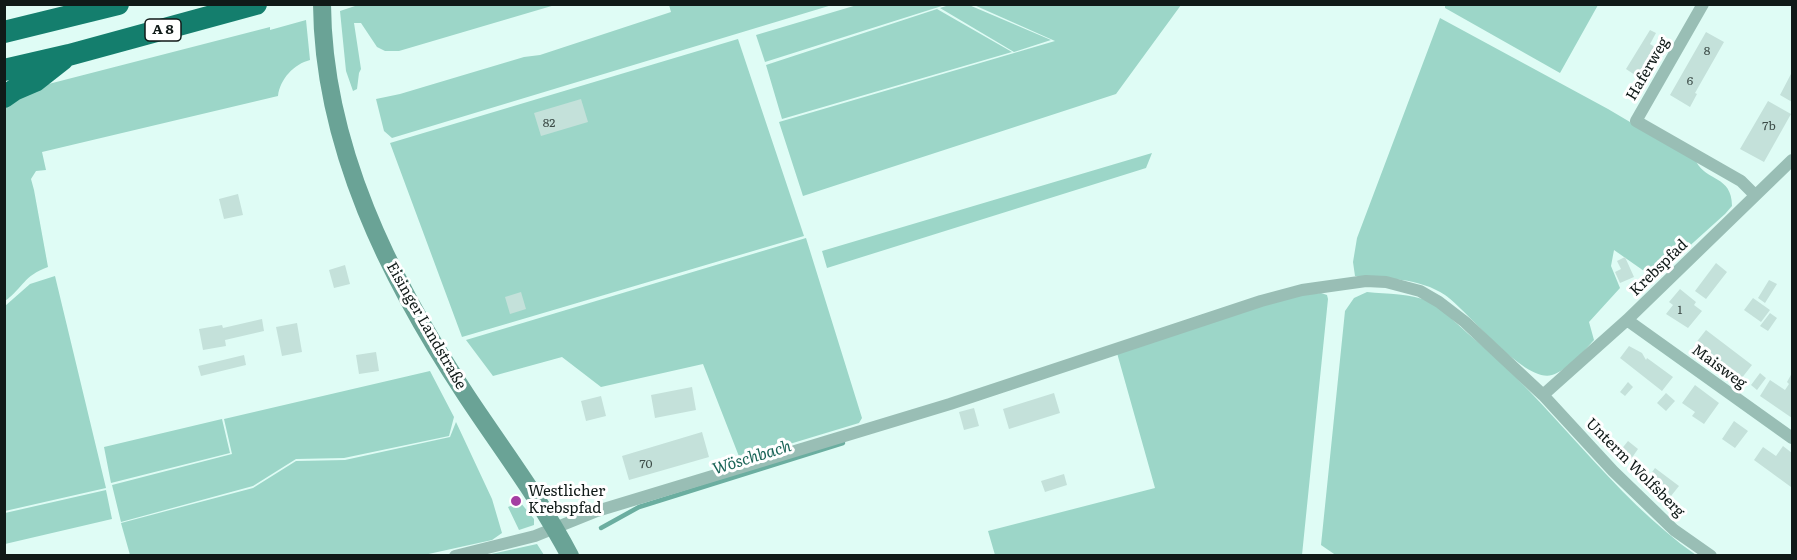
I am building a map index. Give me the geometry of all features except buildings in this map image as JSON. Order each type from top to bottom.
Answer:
[{"type":"highway","points":[[4,32],[118,4]]},
{"type":"highway","name":"A 8","points":[[4,70],[69,55],[256,4]]},
{"type":"highway","points":[[4,17],[92,11]]},
{"type":"highway","points":[[4,97],[36,81],[69,55]]},
{"type":"main road","name":"Eisinger Landstraße","points":[[321,4],[324,44],[339,124],[355,180],[400,288],[438,351],[555,528],[570,555]]},
{"type":"street","name":"Haferweg","points":[[1703,4],[1636,121],[1741,181],[1755,195]]},
{"type":"street","name":"Krebspfad","points":[[1543,395],[1627,320],[1792,160]]},
{"type":"street","name":"Unterm Wolfsberg","points":[[555,528],[619,504],[950,404],[1261,301],[1302,290],[1366,281],[1386,282],[1420,291],[1466,322],[1543,395],[1613,471],[1674,530],[1711,555]]},
{"type":"street","name":"Maisweg","points":[[1627,320],[1792,438]]},
{"type":"street","points":[[455,555],[535,536],[555,528]]},
{"type":"green space","points":[[361,4],[555,5],[399,51],[385,51],[377,47],[361,23],[354,23],[361,69],[357,89],[353,91],[346,71],[340,11]]},
{"type":"green space","points":[[952,4],[969,5],[1051,40],[1014,52],[940,8]]},
{"type":"green space","points":[[1445,4],[1598,5],[1560,73],[1445,8]]},
{"type":"green space","points":[[669,5],[832,5],[392,138],[384,131],[376,99],[524,57],[540,55],[671,12]]},
{"type":"green space","points":[[857,5],[945,5],[765,62],[756,35]]},
{"type":"green space","points":[[974,5],[1181,5],[1116,94],[803,196],[779,122],[1055,41]]},
{"type":"green space","points":[[937,9],[1012,52],[782,119],[766,65]]},
{"type":"green space","points":[[1440,18],[1608,109],[1696,161],[1700,168],[1728,189],[1731,196],[1732,206],[1725,214],[1654,278],[1614,250],[1611,266],[1620,288],[1589,322],[1594,340],[1569,365],[1552,375],[1541,375],[1512,358],[1455,303],[1435,289],[1390,278],[1355,276],[1353,262],[1357,238]]},
{"type":"green space","points":[[306,20],[310,60],[289,73],[278,96],[42,152],[46,170],[36,171],[31,179],[48,267],[33,274],[5,301],[5,103],[33,88],[270,27],[270,30]]},
{"type":"green space","points":[[738,39],[804,236],[462,337],[390,143]]},
{"type":"green space","points":[[1152,153],[1146,168],[827,268],[822,251]]},
{"type":"green space","points":[[806,238],[862,418],[859,423],[740,459],[703,364],[601,387],[562,357],[493,376],[466,340]]},
{"type":"green space","points":[[55,276],[106,488],[5,511],[5,306],[30,284]]},
{"type":"green space","points":[[1367,292],[1415,297],[1430,302],[1440,309],[1529,390],[1636,505],[1696,555],[1337,556],[1321,545],[1345,311],[1354,298]]},
{"type":"green space","points":[[1321,293],[1327,295],[1328,299],[1302,555],[995,555],[988,531],[1155,488],[1117,353],[1265,305],[1302,295]]},
{"type":"green space","points":[[430,371],[454,417],[449,436],[344,458],[296,459],[253,486],[121,522],[112,485],[232,454],[224,419]]},
{"type":"green space","points":[[222,419],[230,453],[111,483],[104,447]]},
{"type":"green space","points":[[456,422],[492,499],[502,533],[492,540],[424,555],[130,555],[121,523],[253,488],[296,461],[345,460],[450,437]]},
{"type":"green space","points":[[106,490],[112,519],[5,544],[5,513]]},
{"type":"green space","points":[[520,502],[534,519],[534,525],[519,530],[508,507]]},
{"type":"green space","points":[[537,544],[544,555],[487,555]]},
{"type":"waterway","name":"Wöschbach","points":[[601,528],[639,507],[843,443]]},
{"type":"place","name":"Westlicher Krebspfad","points":[[516,501]]}]
